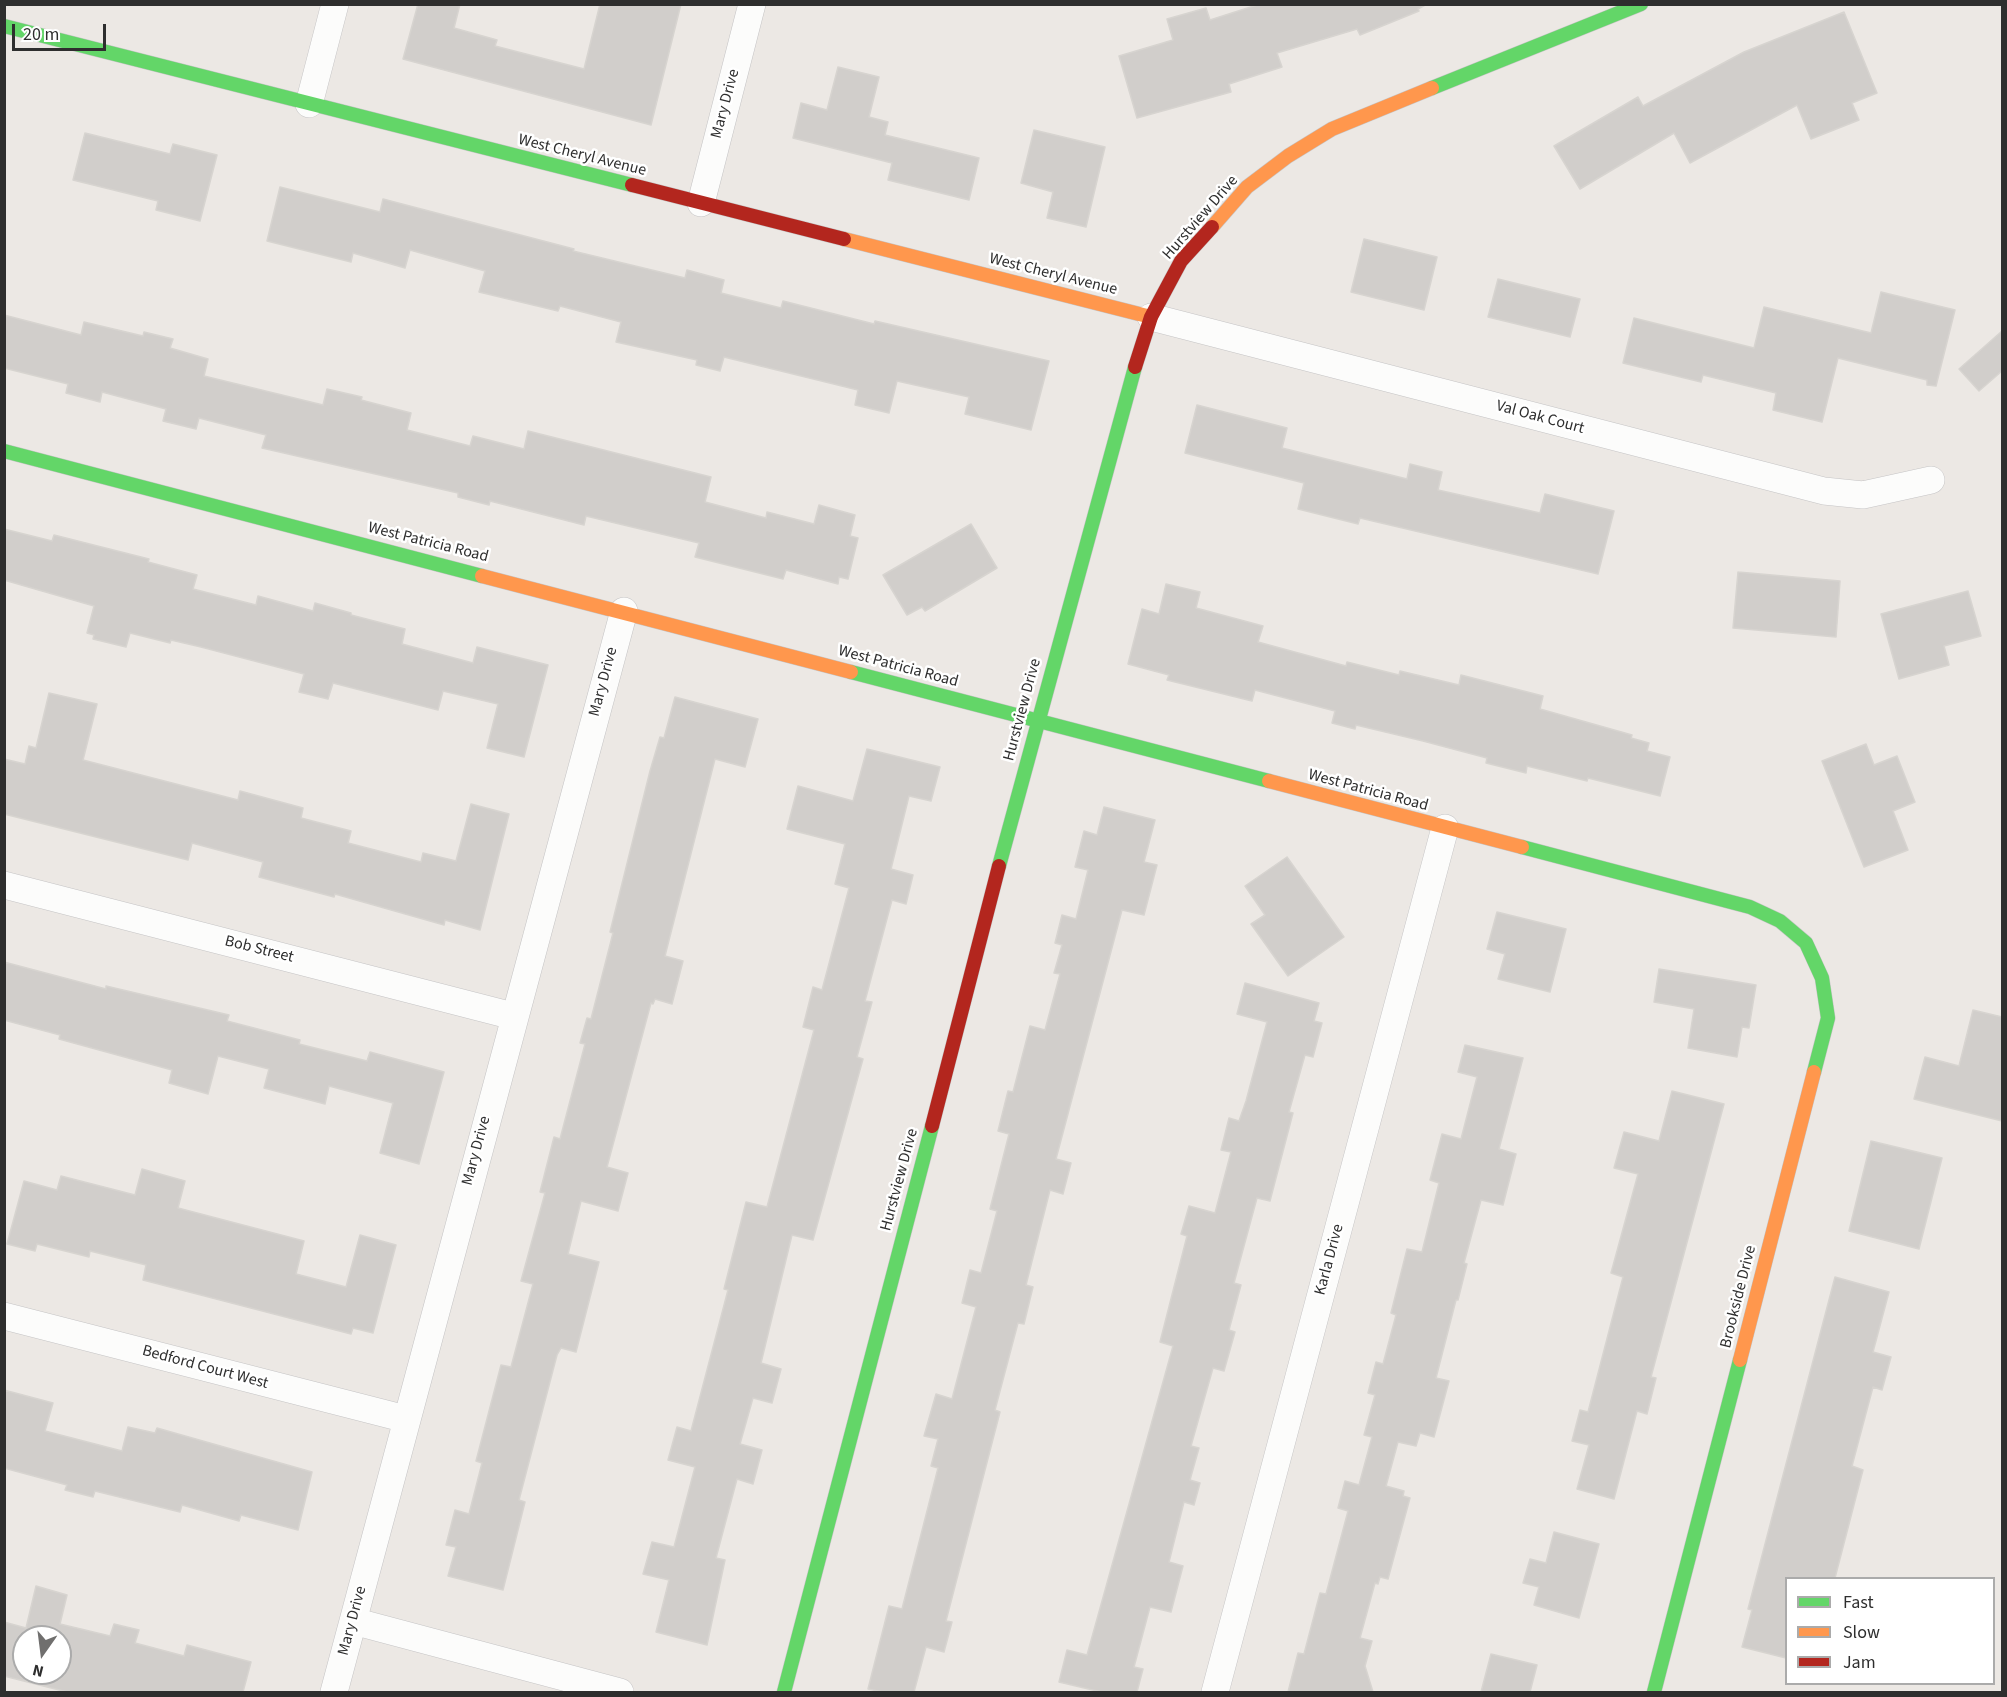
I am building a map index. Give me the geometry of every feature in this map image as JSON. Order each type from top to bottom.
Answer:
[{"type":"street","points":[[309,104],[335,4]]},
{"type":"street","name":"Mary Drive","points":[[700,203],[752,4]]},
{"type":"street","name":"Hurstview Drive","points":[[784,1692],[1037,721],[1129,385],[1151,317],[1181,261],[1247,187],[1288,156],[1332,129],[1639,5]]},
{"type":"street","name":"West Cheryl Avenue","points":[[4,26],[1151,317]]},
{"type":"street","name":"Val Oak Court","points":[[1151,317],[1824,491],[1863,495],[1931,480]]},
{"type":"street","name":"West Patricia Road","points":[[4,451],[624,611],[1750,907],[1780,921]]},
{"type":"street","name":"Mary Drive","points":[[334,1692],[513,1016],[624,611]]},
{"type":"street","name":"Karla Drive","points":[[1215,1692],[1445,828]]},
{"type":"street","name":"Bob Street","points":[[4,885],[513,1016]]},
{"type":"street","name":"Brookside Drive","points":[[1654,1692],[1828,1018],[1822,978],[1806,943],[1780,921]]},
{"type":"street","name":"Bedford Court West","points":[[4,1316],[405,1419]]},
{"type":"street","points":[[353,1622],[620,1692]]},
{"type":"building","points":[[418,4],[460,4],[454,28],[497,40],[495,46],[584,69],[600,4],[681,4],[651,125],[403,59]]},
{"type":"building","points":[[1260,4],[1427,4],[1418,9],[1419,11],[1360,35],[1357,29],[1277,53],[1282,67],[1229,84],[1231,92],[1137,118],[1119,56],[1173,40],[1167,19],[1206,8],[1210,20]]},
{"type":"building","points":[[1844,12],[1877,93],[1852,103],[1859,120],[1811,139],[1797,105],[1690,163],[1674,133],[1580,189],[1554,146],[1638,97],[1643,106],[1744,52]]},
{"type":"building","points":[[838,67],[879,77],[869,117],[888,122],[885,135],[979,158],[969,200],[888,180],[892,163],[793,138],[801,103],[827,110]]},
{"type":"building","points":[[1034,130],[1105,147],[1086,227],[1047,218],[1053,192],[1021,183]]},
{"type":"building","points":[[85,133],[170,154],[173,144],[217,155],[200,221],[156,210],[158,201],[73,180]]},
{"type":"building","points":[[280,187],[380,212],[383,199],[574,249],[573,251],[685,278],[687,270],[724,280],[721,293],[781,308],[783,301],[874,324],[875,321],[1049,361],[1031,430],[965,414],[969,397],[897,381],[889,413],[855,405],[858,390],[724,357],[720,371],[696,365],[697,360],[616,342],[621,322],[560,306],[558,311],[479,292],[485,271],[410,250],[405,268],[353,253],[351,262],[267,241]]},
{"type":"building","points":[[1364,239],[1437,257],[1424,310],[1351,292]]},
{"type":"building","points":[[1498,279],[1580,299],[1570,337],[1488,317]]},
{"type":"building","points":[[1881,292],[1955,310],[1936,386],[1927,385],[1927,380],[1838,358],[1822,422],[1773,410],[1776,393],[1703,375],[1701,382],[1623,363],[1634,318],[1754,348],[1764,307],[1871,333]]},
{"type":"building","points":[[4,315],[81,335],[84,322],[143,336],[144,332],[173,339],[170,348],[208,359],[204,376],[323,405],[327,389],[362,397],[361,400],[411,413],[407,430],[470,446],[473,436],[524,449],[528,431],[711,477],[705,502],[766,518],[767,512],[814,524],[819,505],[855,515],[850,536],[858,538],[848,579],[839,577],[838,584],[786,570],[783,579],[695,557],[699,543],[586,516],[584,525],[490,501],[489,505],[458,497],[458,493],[262,448],[266,435],[199,418],[196,429],[163,421],[166,409],[102,392],[100,402],[66,393],[68,384],[4,368]]},
{"type":"building","points":[[2002,331],[2002,371],[1979,391],[1959,369]]},
{"type":"building","points":[[1197,405],[1287,428],[1282,448],[1407,479],[1410,464],[1442,472],[1438,490],[1540,513],[1545,494],[1614,511],[1598,574],[1360,518],[1358,524],[1298,509],[1304,483],[1185,453]]},
{"type":"building","points":[[971,524],[997,568],[925,611],[922,607],[907,615],[883,575]]},
{"type":"building","points":[[4,529],[52,541],[54,535],[149,559],[148,562],[197,575],[193,589],[256,605],[258,596],[313,611],[315,603],[351,613],[351,615],[405,629],[402,644],[473,663],[477,647],[548,665],[524,757],[487,748],[498,704],[443,691],[438,710],[333,683],[328,699],[299,692],[304,674],[201,647],[171,640],[170,643],[130,633],[126,647],[93,639],[94,635],[87,633],[94,606],[4,580]]},
{"type":"building","points":[[1738,572],[1840,581],[1836,637],[1733,628]]},
{"type":"building","points":[[1166,584],[1200,592],[1196,608],[1263,626],[1258,642],[1346,666],[1347,662],[1399,675],[1400,671],[1459,685],[1461,675],[1543,696],[1540,709],[1632,735],[1631,738],[1649,743],[1647,751],[1670,757],[1660,796],[1527,766],[1526,773],[1486,763],[1487,758],[1423,741],[1356,725],[1355,729],[1332,723],[1335,711],[1255,690],[1252,701],[1167,680],[1169,675],[1128,664],[1142,609],[1159,614]]},
{"type":"building","points":[[1968,591],[1981,636],[1944,646],[1949,665],[1899,679],[1881,614]]},
{"type":"building","points":[[49,693],[97,704],[83,760],[238,800],[240,791],[303,808],[301,818],[351,831],[348,843],[421,862],[423,853],[456,861],[471,804],[509,814],[480,930],[445,920],[444,925],[335,894],[334,897],[259,877],[263,862],[192,843],[188,860],[4,814],[4,759],[25,764],[29,746],[36,748]]},
{"type":"building","points":[[675,697],[758,719],[745,767],[715,759],[665,956],[683,961],[672,1004],[655,999],[653,1004],[651,1003],[607,1167],[628,1173],[618,1211],[581,1201],[568,1254],[599,1262],[576,1352],[561,1348],[557,1355],[519,1500],[525,1502],[503,1590],[448,1576],[456,1547],[446,1545],[455,1510],[469,1514],[482,1463],[476,1461],[501,1365],[511,1367],[533,1284],[521,1281],[545,1193],[540,1192],[554,1137],[560,1139],[585,1044],[580,1043],[587,1018],[591,1019],[650,771],[660,737],[664,738]]},
{"type":"building","points":[[1866,744],[1874,765],[1897,756],[1915,802],[1893,811],[1908,850],[1864,867],[1822,761]]},
{"type":"building","points":[[867,749],[940,767],[931,801],[909,796],[891,869],[913,875],[906,904],[892,900],[865,1001],[872,1002],[857,1057],[863,1059],[813,1240],[792,1235],[761,1363],[781,1369],[772,1403],[753,1398],[740,1444],[762,1450],[753,1484],[737,1479],[716,1558],[725,1560],[707,1645],[656,1632],[669,1580],[643,1574],[652,1542],[674,1547],[695,1467],[668,1460],[677,1427],[691,1431],[728,1290],[724,1289],[746,1202],[767,1207],[814,1030],[803,1027],[813,987],[822,990],[849,888],[835,884],[845,844],[787,829],[798,786],[853,801]]},
{"type":"building","points":[[1104,807],[1155,820],[1144,862],[1157,865],[1144,915],[1122,910],[1056,1159],[1071,1163],[1063,1194],[1050,1190],[1026,1285],[1033,1287],[1024,1324],[1018,1323],[995,1410],[1000,1412],[946,1621],[952,1622],[944,1652],[926,1647],[914,1692],[883,1692],[868,1689],[889,1606],[902,1609],[938,1468],[931,1466],[938,1439],[924,1436],[936,1394],[952,1399],[976,1307],[962,1303],[970,1270],[981,1273],[997,1211],[990,1209],[1009,1134],[998,1131],[1008,1091],[1013,1092],[1030,1026],[1045,1030],[1060,974],[1054,973],[1062,945],[1055,943],[1062,915],[1076,919],[1088,870],[1075,867],[1084,831],[1097,835]]},
{"type":"building","points":[[1287,857],[1344,937],[1288,976],[1251,924],[1265,915],[1245,886]]},
{"type":"building","points":[[1497,912],[1566,929],[1550,992],[1498,979],[1505,954],[1487,949]]},
{"type":"building","points":[[4,962],[106,989],[106,986],[229,1015],[227,1021],[300,1040],[299,1044],[367,1061],[370,1052],[444,1072],[419,1164],[380,1153],[393,1103],[329,1086],[325,1104],[264,1088],[269,1069],[218,1056],[208,1094],[169,1083],[172,1070],[59,1039],[60,1035],[4,1020]]},
{"type":"building","points":[[1659,969],[1756,985],[1749,1028],[1742,1027],[1737,1057],[1688,1048],[1694,1009],[1654,1002]]},
{"type":"building","points":[[1245,983],[1319,1003],[1314,1021],[1322,1023],[1313,1057],[1305,1055],[1289,1112],[1293,1113],[1270,1201],[1257,1198],[1234,1283],[1241,1285],[1229,1330],[1235,1332],[1224,1371],[1213,1368],[1191,1446],[1199,1448],[1190,1480],[1200,1483],[1194,1505],[1184,1502],[1169,1562],[1183,1566],[1171,1612],[1150,1607],[1134,1667],[1143,1669],[1137,1692],[1101,1692],[1059,1682],[1067,1650],[1087,1655],[1173,1346],[1160,1342],[1187,1236],[1181,1234],[1189,1206],[1215,1213],[1231,1152],[1221,1150],[1229,1118],[1239,1121],[1246,1101],[1267,1022],[1237,1014]]},
{"type":"building","points":[[1973,1010],[2002,1017],[2002,1121],[1914,1099],[1925,1057],[1959,1066]]},
{"type":"building","points":[[1465,1045],[1523,1058],[1499,1149],[1516,1154],[1503,1205],[1481,1200],[1464,1263],[1467,1264],[1458,1300],[1456,1300],[1436,1378],[1449,1381],[1434,1437],[1420,1433],[1416,1446],[1398,1442],[1386,1486],[1404,1491],[1403,1496],[1410,1498],[1388,1579],[1380,1577],[1378,1584],[1375,1583],[1360,1638],[1372,1641],[1365,1666],[1373,1692],[1288,1692],[1298,1653],[1304,1654],[1320,1593],[1326,1594],[1348,1511],[1338,1508],[1345,1481],[1359,1485],[1372,1437],[1364,1435],[1375,1395],[1368,1393],[1376,1362],[1383,1364],[1396,1315],[1391,1313],[1407,1249],[1422,1252],[1439,1183],[1430,1180],[1442,1134],[1461,1139],[1477,1077],[1458,1072]]},
{"type":"building","points":[[1672,1091],[1724,1104],[1651,1377],[1656,1378],[1647,1414],[1637,1411],[1614,1499],[1577,1489],[1589,1445],[1572,1441],[1580,1410],[1588,1412],[1623,1277],[1611,1273],[1638,1174],[1614,1168],[1624,1132],[1659,1141]]},
{"type":"building","points":[[1871,1141],[1942,1158],[1919,1249],[1849,1231]]},
{"type":"building","points":[[142,1169],[185,1181],[178,1208],[304,1241],[296,1274],[346,1287],[360,1235],[396,1245],[373,1333],[353,1328],[351,1334],[143,1280],[146,1265],[90,1251],[89,1257],[37,1244],[35,1251],[7,1244],[24,1181],[57,1190],[61,1176],[135,1195]]},
{"type":"building","points":[[1835,1277],[1889,1292],[1873,1352],[1891,1357],[1882,1390],[1873,1387],[1852,1466],[1863,1470],[1835,1577],[1785,1577],[1785,1658],[1742,1647],[1752,1610],[1748,1609]]},
{"type":"building","points":[[4,1390],[53,1403],[45,1431],[122,1451],[128,1427],[155,1433],[157,1428],[312,1472],[298,1530],[241,1515],[239,1521],[182,1505],[180,1512],[95,1491],[93,1497],[65,1490],[67,1485],[4,1468]]},
{"type":"building","points":[[1554,1532],[1599,1544],[1579,1618],[1534,1605],[1539,1587],[1523,1583],[1530,1559],[1546,1563]]},
{"type":"building","points":[[36,1586],[67,1595],[60,1624],[64,1625],[27,1625]]},
{"type":"building","points":[[4,1622],[15,1625],[12,1625],[12,1678],[4,1676]]},
{"type":"building","points":[[114,1624],[139,1630],[135,1643],[184,1656],[187,1645],[251,1662],[243,1692],[67,1692],[39,1685],[72,1685],[72,1627],[110,1636]]},
{"type":"building","points":[[1491,1654],[1537,1665],[1530,1692],[1481,1692]]},
{"type":"traffic: fast","points":[[1432,88],[1641,4]]},
{"type":"traffic: fast","points":[[4,26],[632,185]]},
{"type":"traffic: fast","points":[[999,866],[1135,367]]},
{"type":"traffic: fast","points":[[4,451],[482,576]]},
{"type":"traffic: fast","points":[[851,672],[1269,781]]},
{"type":"traffic: fast","points":[[1522,847],[1750,907],[1780,921],[1806,943],[1822,978],[1828,1018],[1814,1072]]},
{"type":"traffic: fast","points":[[784,1692],[932,1126]]},
{"type":"traffic: fast","points":[[1654,1692],[1740,1360]]},
{"type":"traffic: slow","points":[[1212,227],[1247,187],[1288,156],[1332,129],[1432,88]]},
{"type":"traffic: slow","points":[[844,239],[1151,317]]},
{"type":"traffic: slow","points":[[482,576],[851,672]]},
{"type":"traffic: slow","points":[[1269,781],[1522,847]]},
{"type":"traffic: slow","points":[[1740,1360],[1814,1072]]},
{"type":"traffic: jam","points":[[632,185],[844,239]]},
{"type":"traffic: jam","points":[[1135,367],[1151,317],[1181,261],[1212,227]]},
{"type":"traffic: jam","points":[[932,1126],[999,866]]}]
